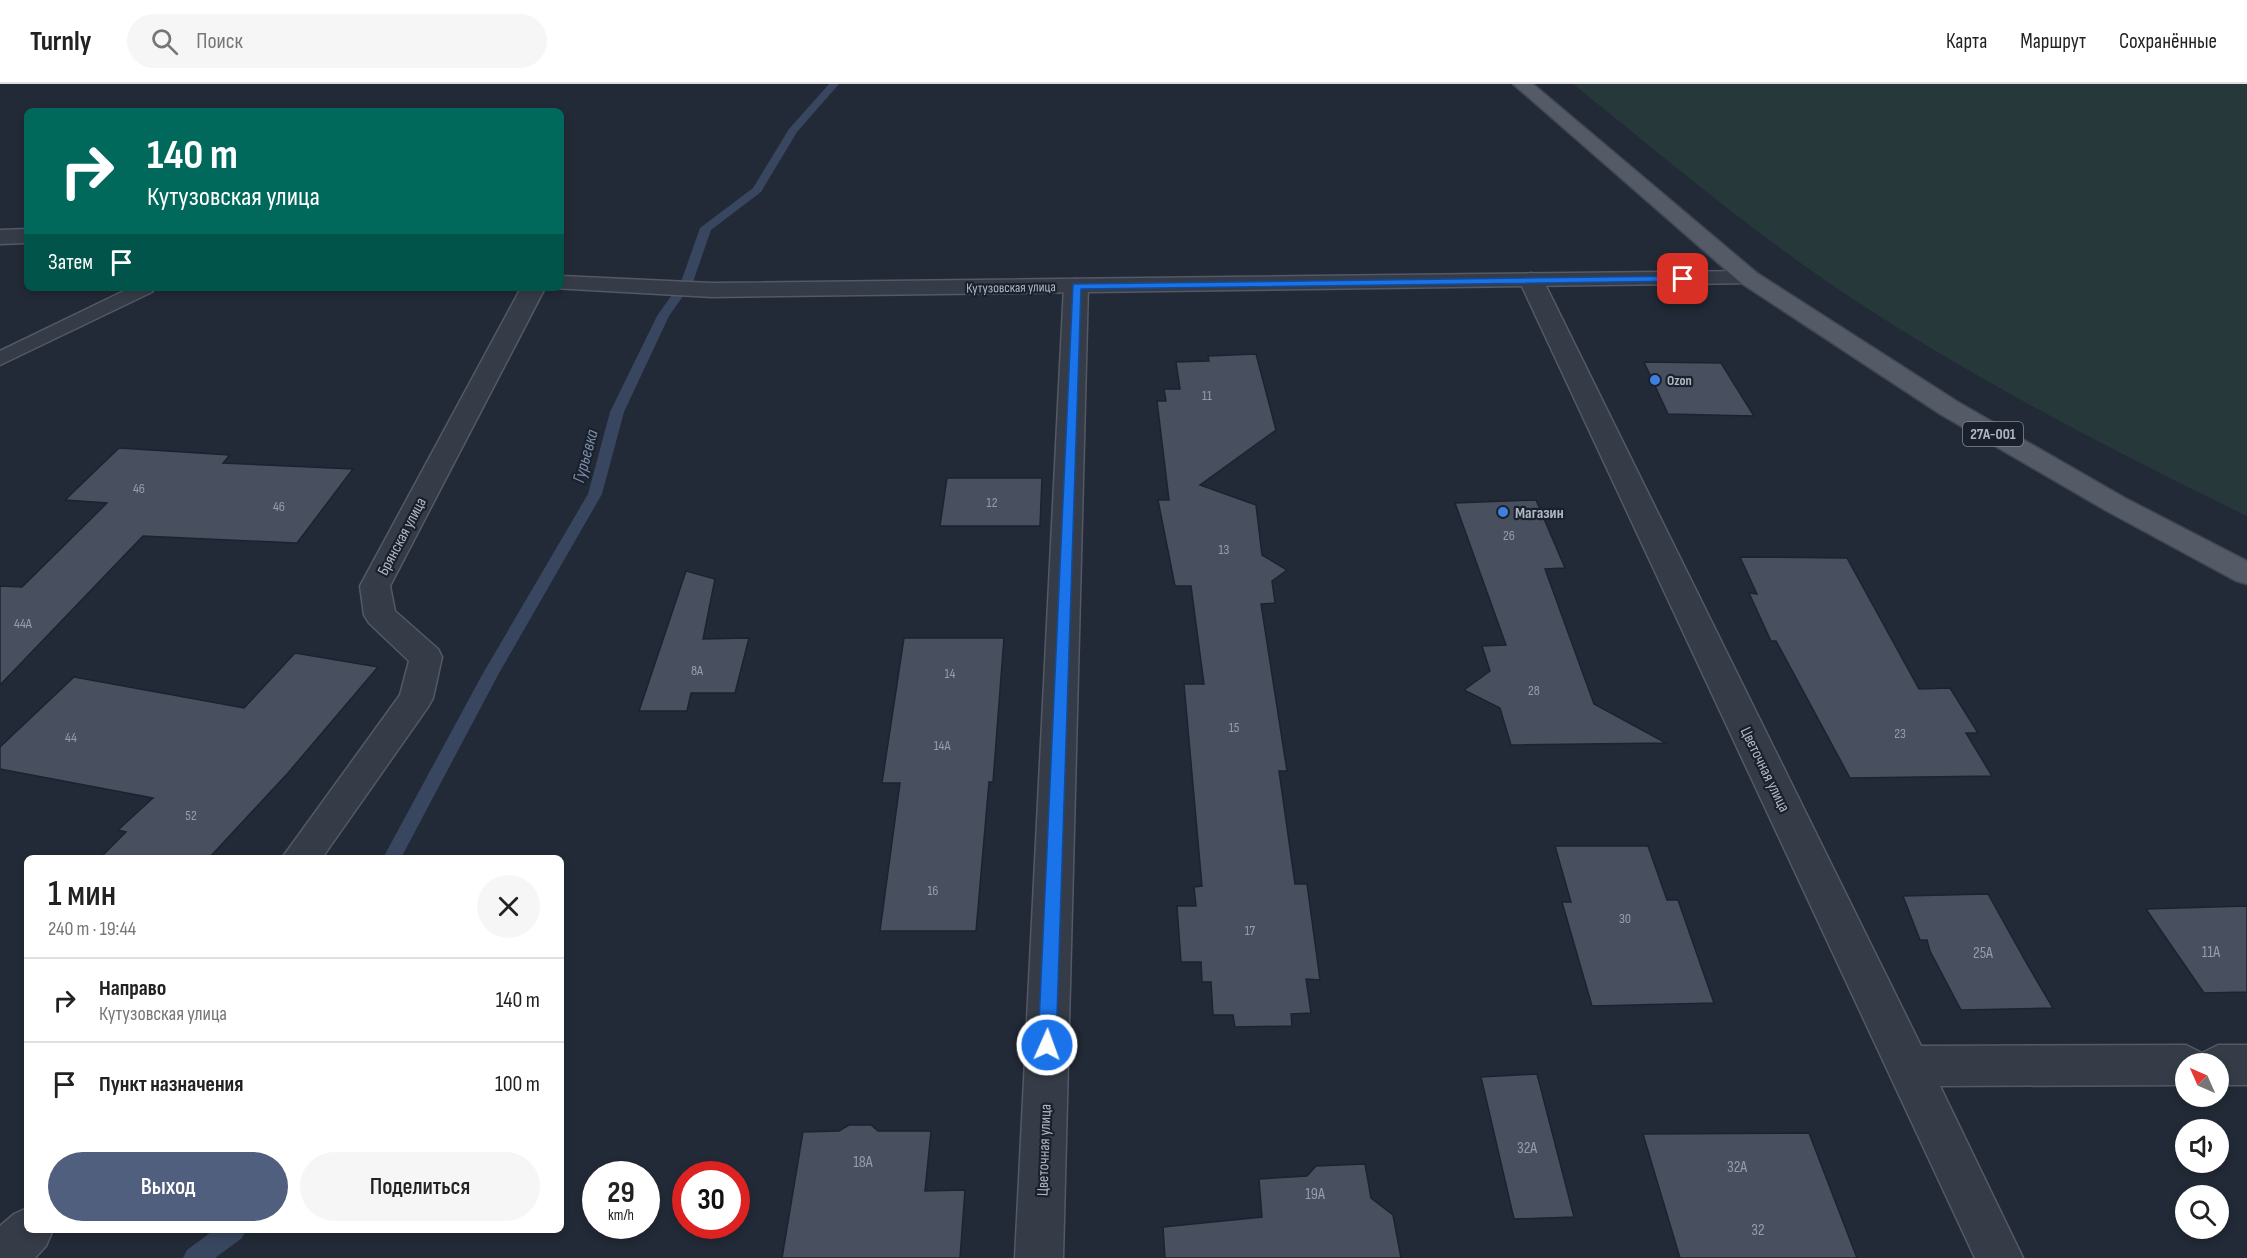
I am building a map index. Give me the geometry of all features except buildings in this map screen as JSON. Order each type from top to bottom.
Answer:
[{"type":"main road","name":"27А-001","points":[[1522,84],[1749,278],[1949,408],[2115,504],[2247,574]]},
{"type":"street","points":[[0,237],[24,236]]},
{"type":"street","name":"Кутузовская улица","points":[[564,283],[712,290],[1749,278]]},
{"type":"street","name":"Цветочная улица","points":[[1531,280],[1910,1066],[1999,1258]]},
{"type":"street","name":"Цветочная улица","points":[[1039,1258],[1076,286]]},
{"type":"street","name":"Брянская улица","points":[[303,855],[417,698],[426,657],[402,638],[380,615],[375,586],[531,291]]},
{"type":"street","points":[[1910,1066],[2175,1065]]},
{"type":"street","points":[[2229,1065],[2247,1065]]},
{"type":"street","points":[[2,1258],[27,1233]]},
{"type":"lane","points":[[0,359],[139,291]]},
{"type":"shaded area","points":[[1573,84],[2247,84],[2247,516],[2045,413],[1897,328],[1779,247],[1709,194]]},
{"type":"waterway","name":"Гурьевка","points":[[394,855],[490,675],[595,494],[617,412],[663,316],[687,282],[706,228],[757,190],[793,131],[834,84]]},
{"type":"waterway","name":"Гурьевка","points":[[195,1258],[230,1233]]},
{"type":"place","name":"Ozon","points":[[1655,380]]},
{"type":"place","name":"Магазин","points":[[1503,512]]},
{"type":"route","points":[[1047,1045],[1076,286],[1683,279]]}]
